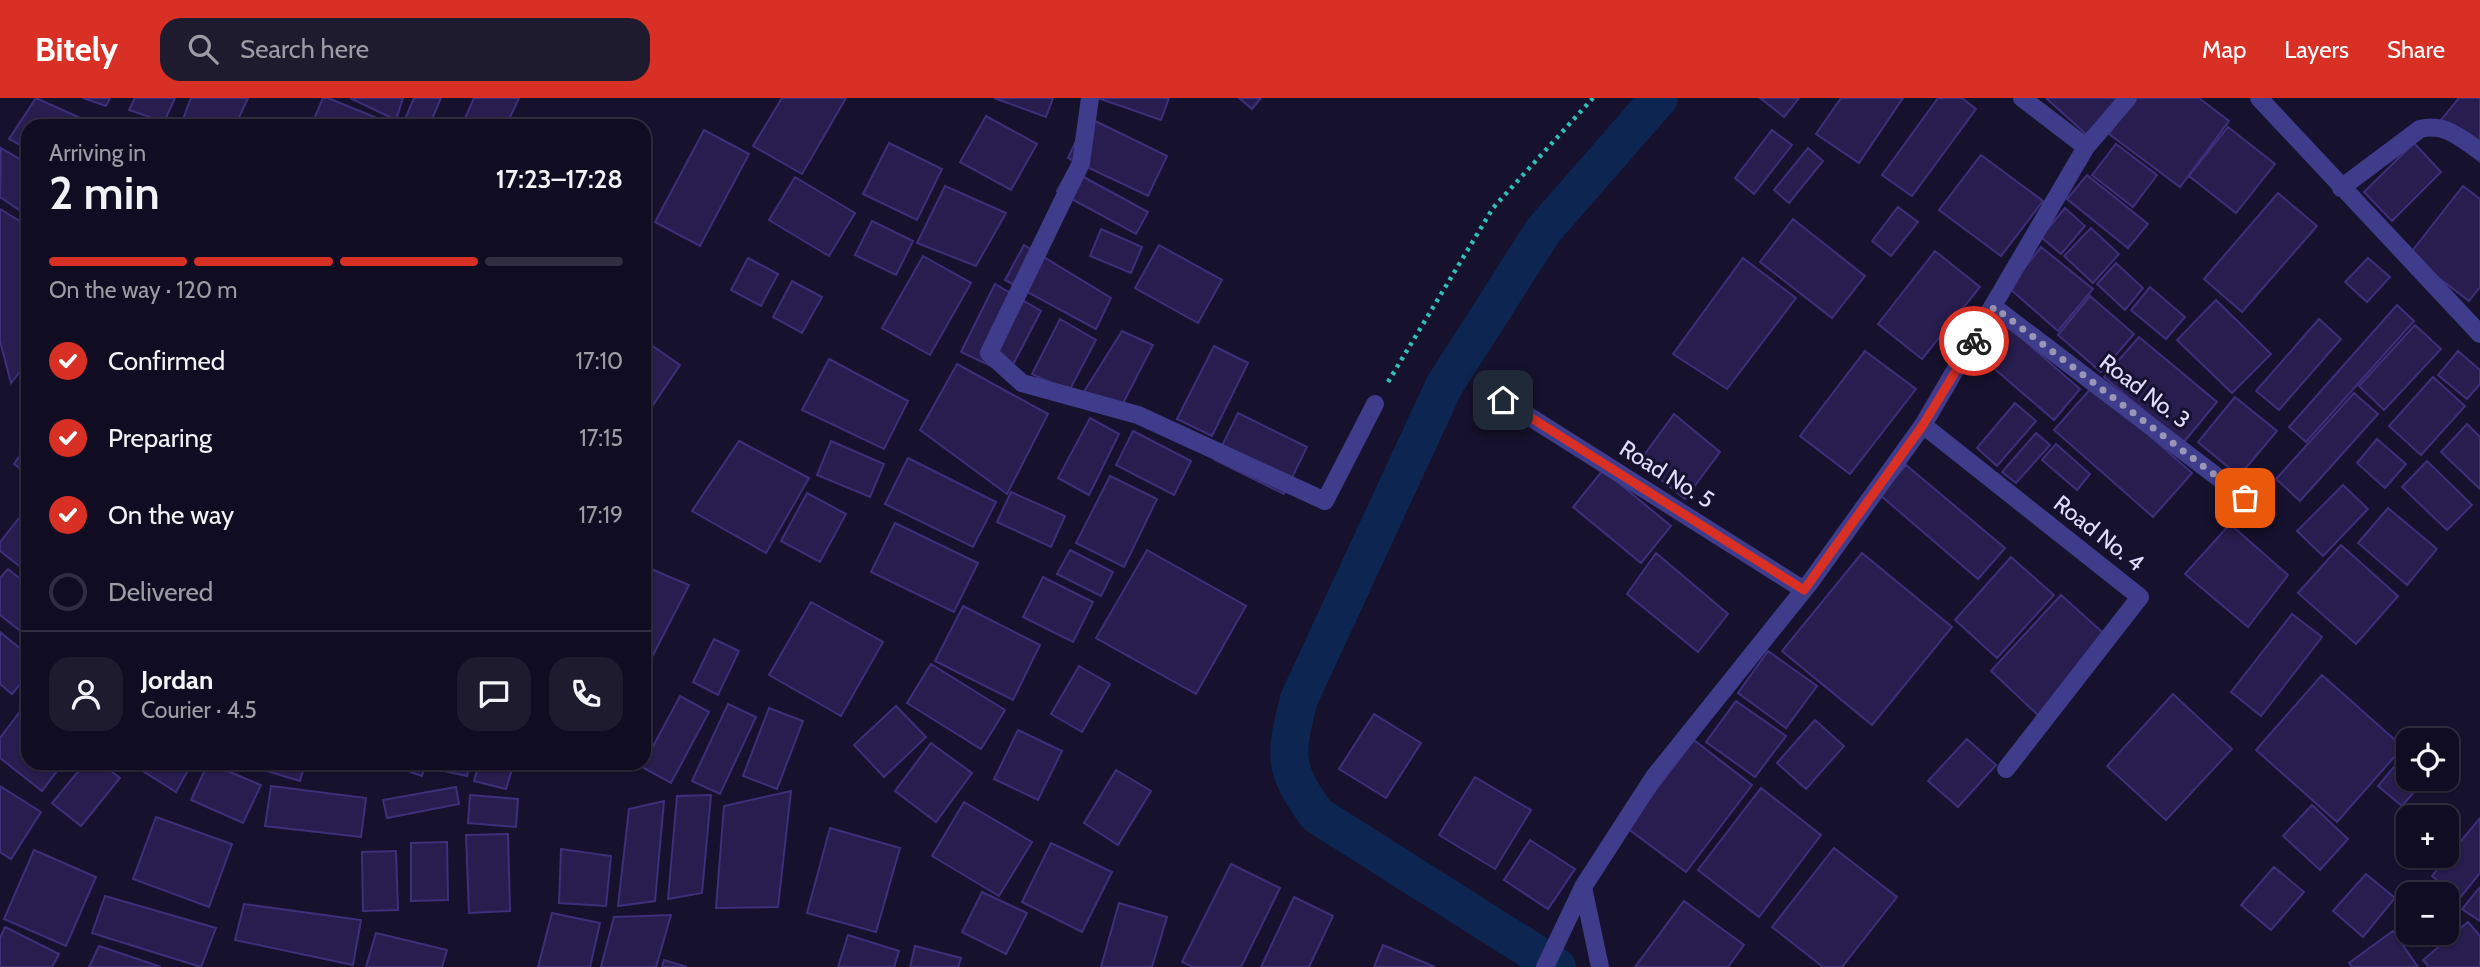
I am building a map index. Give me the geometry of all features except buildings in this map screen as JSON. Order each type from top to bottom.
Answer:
[{"type":"street","points":[[1090,98],[1081,163],[989,353],[1021,383],[1138,415],[1325,501],[1375,404]]},
{"type":"street","points":[[2022,98],[2086,147]]},
{"type":"street","points":[[1545,967],[1583,887],[1654,777],[1804,590],[1923,425],[2086,147],[2128,98]]},
{"type":"street","points":[[2259,98],[2480,334]]},
{"type":"street","points":[[2342,188],[2420,129],[2431,126],[2445,129],[2480,151]]},
{"type":"street","name":"Road No. 3","points":[[1994,307],[2266,514]]},
{"type":"street","name":"Road No. 5","points":[[1503,400],[1804,590]]},
{"type":"street","name":"Road No. 4","points":[[1923,425],[2140,597],[2006,769]]},
{"type":"street","points":[[1583,887],[1600,967]]},
{"type":"path","points":[[1375,404],[1493,208],[1593,98]]},
{"type":"waterway","points":[[1557,967],[1317,815],[1297,785],[1292,772],[1289,748],[1299,699],[1444,386],[1543,231],[1659,98]]},
{"type":"way so far","points":[[1974,341],[1994,307],[2245,498]]},
{"type":"route","points":[[1503,400],[1804,590],[1923,425],[1974,341]]}]
